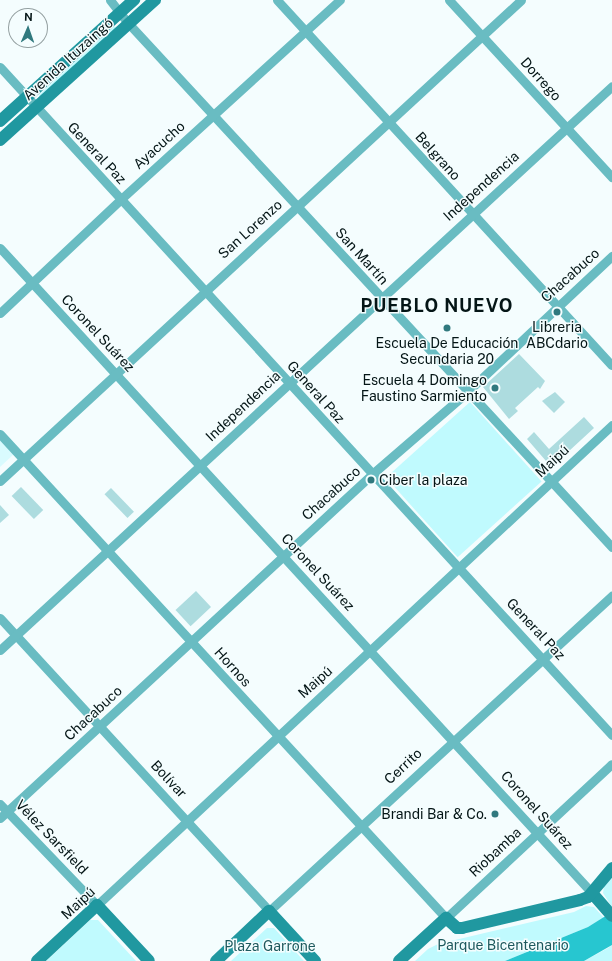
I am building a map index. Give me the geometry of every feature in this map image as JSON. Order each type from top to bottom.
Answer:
[{"type":"street","name":"San Martín","points":[[110,0],[129,24],[214,114],[467,392],[612,547]]},
{"type":"street","name":"Avenida Ituzaingó","points":[[0,121],[134,0]]},
{"type":"street","name":"Avenida Ituzaingó","points":[[0,140],[155,0]]},
{"type":"street","name":"Belgrano","points":[[277,0],[612,365]]},
{"type":"street","name":"Ayacucho","points":[[0,313],[121,199],[340,0]]},
{"type":"street","name":"Dorrego","points":[[449,0],[612,178]]},
{"type":"street","name":"San Lorenzo","points":[[0,481],[297,205],[521,0]]},
{"type":"street","name":"General Paz","points":[[0,68],[205,290],[371,474],[459,566],[612,734]]},
{"type":"street","name":"Independencia","points":[[0,650],[200,466],[380,297],[612,86]]},
{"type":"street","name":"Coronel Suárez","points":[[0,248],[282,556],[538,832],[612,916]]},
{"type":"street","name":"Chacabuco","points":[[3,815],[371,474],[467,392],[612,256]]},
{"type":"street","name":"Maipú","points":[[38,961],[188,823],[278,736],[371,652],[459,566],[612,426]]},
{"type":"street","name":"Hornos","points":[[0,434],[360,827],[446,918]]},
{"type":"street","name":"Cerrito","points":[[216,961],[453,740],[545,659],[612,596]]},
{"type":"street","name":"Bolívar","points":[[0,618],[315,961]]},
{"type":"street","name":"Riobamba","points":[[399,961],[612,764]]},
{"type":"street","name":"Vélez Sarsfield","points":[[0,804],[3,815],[98,905],[149,961]]},
{"type":"street","points":[[446,918],[457,928],[462,928],[580,900],[592,893],[612,868]]},
{"type":"shaded area","points":[[0,439],[14,454],[0,467]]},
{"type":"green space","points":[[114,26],[116,28],[40,97],[39,95]]},
{"type":"green space","points":[[470,402],[542,482],[458,557],[386,478]]},
{"type":"green space","points":[[612,875],[612,907],[603,893],[604,886]]},
{"type":"green space","name":"Parque Bicentenario","points":[[586,906],[594,907],[604,918],[588,927],[505,961],[415,961],[428,949],[438,944],[574,912]]},
{"type":"green space","points":[[90,920],[98,920],[136,961],[46,961]]},
{"type":"green space","name":"Plaza Garrone","points":[[267,928],[274,928],[304,961],[231,961]]},
{"type":"green space","name":"Parque Bicentenario","points":[[612,945],[612,961],[584,961],[608,948]]},
{"type":"water","points":[[612,912],[612,945],[584,961],[505,961],[588,927]]},
{"type":"building","points":[[519,354],[545,381],[540,389],[538,387],[515,408],[518,411],[509,419],[483,387]]},
{"type":"building","points":[[555,392],[565,402],[554,413],[542,401]]},
{"type":"building","points":[[584,417],[594,428],[556,463],[550,457],[546,461],[527,439],[534,432],[549,449]]},
{"type":"building","points":[[21,487],[43,510],[34,519],[12,496]]},
{"type":"building","points":[[111,488],[134,512],[127,518],[105,494]]},
{"type":"building","points":[[0,505],[9,515],[0,523]]},
{"type":"building","points":[[196,591],[211,607],[191,626],[176,610]]},
{"type":"place","name":"Libreria ABCdario","points":[[557,312]]},
{"type":"place","name":"Escuela De Educación Secundaria 20","points":[[447,328]]},
{"type":"place","name":"Escuela 4 Domingo Faustino Sarmiento","points":[[495,388]]},
{"type":"place","name":"Ciber la plaza","points":[[371,480]]},
{"type":"place","name":"Brandi Bar & Co.","points":[[495,814]]},
{"type":"district","name":"PUEBLO NUEVO","points":[[437,306]]}]
